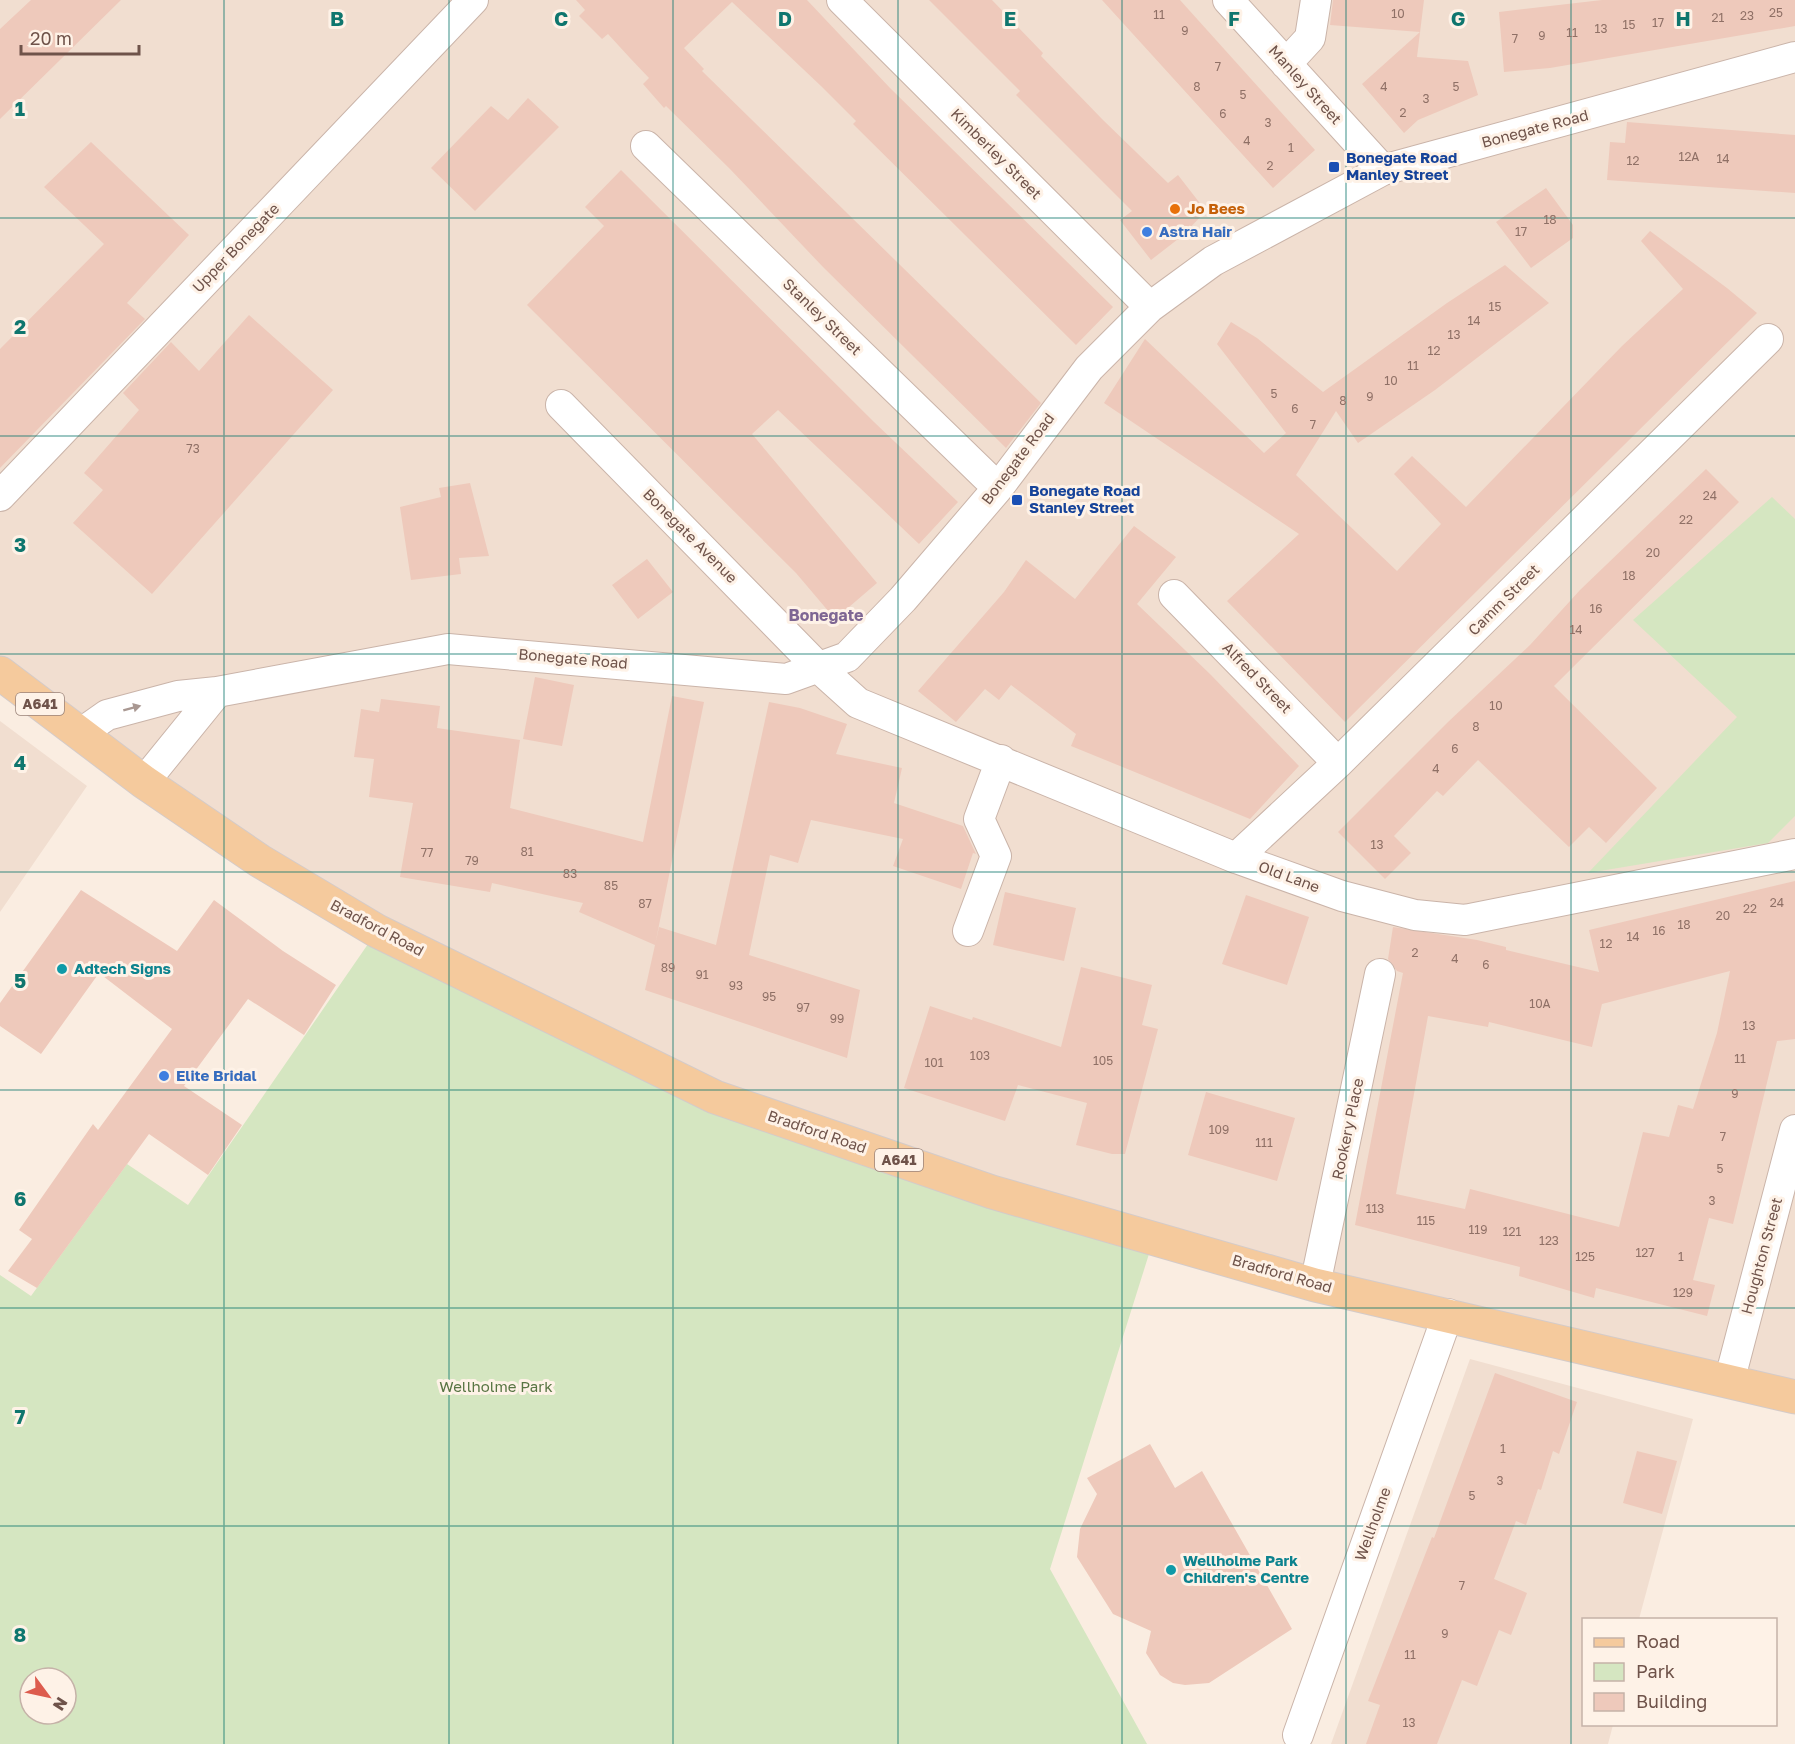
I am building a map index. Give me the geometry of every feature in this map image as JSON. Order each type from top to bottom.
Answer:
[{"type":"main road","name":"Bradford Road","points":[[0,673],[144,783],[260,861],[377,931],[716,1097],[992,1192],[1315,1285],[1448,1314],[1795,1397]]},
{"type":"street","name":"Upper Bonegate","points":[[0,496],[473,0]]},
{"type":"street","name":"Kimberley Street","points":[[842,0],[1150,307]]},
{"type":"street","name":"Manley Street","points":[[1228,0],[1383,170]]},
{"type":"street","points":[[1286,64],[1310,38],[1316,0]]},
{"type":"street","name":"Bonegate Road","points":[[80,734],[107,715],[178,696],[218,692],[448,649],[786,679],[847,657],[903,599],[998,488],[1089,368],[1150,307],[1213,261],[1383,170],[1795,57]]},
{"type":"street","name":"Stanley Street","points":[[645,146],[998,488]]},
{"type":"street","name":"Camm Street","points":[[1236,858],[1338,763],[1768,339]]},
{"type":"street","name":"Bonegate Avenue","points":[[561,405],[818,667]]},
{"type":"street","name":"Alfred Street","points":[[1174,595],[1338,763]]},
{"type":"street","name":"Old Lane","points":[[818,667],[858,703],[1236,858],[1342,896],[1414,915],[1465,920],[1795,854]]},
{"type":"street","points":[[144,783],[218,692]]},
{"type":"street","points":[[968,931],[996,856],[979,819],[1001,760]]},
{"type":"street","name":"Rookery Place","points":[[1315,1285],[1380,974]]},
{"type":"street","name":"Houghton Street","points":[[1729,1382],[1795,1130]]},
{"type":"street","name":"Wellholme","points":[[1298,1735],[1448,1314]]},
{"type":"shaded area","points":[[0,0],[1795,0],[1795,1397],[1623,1357],[716,1097],[459,971],[0,673]]},
{"type":"shaded area","points":[[0,721],[87,786],[0,912]]},
{"type":"shaded area","points":[[1470,1359],[1693,1419],[1639,1618],[1582,1618],[1582,1726],[1613,1726],[1608,1744],[1331,1744]]},
{"type":"green space","points":[[1772,497],[1795,519],[1795,816],[1768,843],[1588,873],[1737,717],[1633,620]]},
{"type":"green space","name":"Wellholme Park","points":[[377,931],[716,1097],[1154,1238],[1050,1569],[1147,1744],[0,1744],[0,1275],[31,1296],[127,1164],[188,1205]]},
{"type":"building","points":[[31,0],[121,0],[0,119],[0,29]]},
{"type":"building","points":[[576,0],[807,0],[890,88],[1113,307],[1076,345],[853,124],[856,121],[821,86],[732,2],[684,48],[704,69],[702,71],[1041,403],[1006,448],[823,267],[730,169],[666,106],[664,108],[643,84],[649,78],[608,34],[602,39],[579,16],[585,10]]},
{"type":"building","points":[[929,0],[992,0],[1043,53],[1041,56],[1103,120],[1168,183],[1178,175],[1206,211],[1182,236],[1151,260],[1120,220],[1132,211],[1016,95],[1020,91]]},
{"type":"building","points":[[1102,0],[1180,0],[1315,150],[1273,188]]},
{"type":"building","points":[[1333,0],[1424,0],[1417,57],[1468,61],[1478,95],[1418,120],[1404,133],[1362,84],[1420,32],[1330,25]]},
{"type":"building","points":[[1602,0],[1795,0],[1795,26],[1550,68],[1504,72],[1499,12]]},
{"type":"building","points":[[528,98],[559,127],[475,211],[431,168],[491,106],[508,120]]},
{"type":"building","points":[[1627,122],[1795,135],[1795,193],[1607,180],[1610,142],[1625,143]]},
{"type":"building","points":[[91,142],[189,235],[127,303],[145,319],[0,468],[0,349],[104,244],[44,187]]},
{"type":"building","points":[[621,170],[874,422],[958,502],[919,544],[778,410],[752,434],[877,583],[835,619],[796,573],[527,305],[604,226],[585,207]]},
{"type":"building","points":[[1546,188],[1573,225],[1573,238],[1531,268],[1496,222]]},
{"type":"building","points":[[1650,231],[1757,313],[1345,722],[1227,601],[1299,534],[1104,403],[1145,339],[1264,453],[1286,433],[1217,344],[1231,322],[1257,338],[1323,392],[1447,303],[1505,265],[1549,303],[1435,390],[1358,443],[1336,411],[1296,475],[1397,571],[1441,524],[1394,474],[1412,456],[1466,507],[1622,346],[1683,289],[1641,241]]},
{"type":"building","points":[[249,315],[333,390],[152,594],[73,523],[103,490],[84,473],[139,410],[123,393],[171,342],[199,371]]},
{"type":"building","points":[[1706,469],[1739,502],[1554,686],[1657,788],[1606,843],[1589,827],[1569,847],[1478,760],[1443,796],[1437,791],[1394,836],[1411,853],[1385,879],[1338,832],[1448,722],[1530,645],[1580,590]]},
{"type":"building","points":[[470,483],[489,556],[459,558],[461,574],[411,580],[400,507],[441,497],[439,488]]},
{"type":"building","points":[[1134,526],[1176,557],[1137,604],[1210,674],[1299,766],[1250,819],[1071,746],[1076,734],[1011,685],[999,700],[985,689],[956,722],[918,691],[1004,592],[1026,560],[1075,599]]},
{"type":"building","points":[[647,559],[673,592],[638,619],[612,585]]},
{"type":"building","points":[[535,677],[574,685],[562,746],[523,739]]},
{"type":"building","points":[[672,696],[704,702],[655,945],[579,912],[583,903],[492,883],[490,892],[400,877],[413,803],[369,797],[374,759],[354,757],[361,709],[379,712],[381,699],[440,706],[437,728],[520,740],[510,808],[643,842]]},
{"type":"building","points":[[769,702],[800,708],[847,724],[836,754],[902,768],[894,803],[963,826],[976,854],[973,853],[961,889],[893,866],[903,839],[811,820],[798,863],[770,855],[749,955],[860,990],[847,1058],[645,990],[659,927],[716,945]]},
{"type":"building","points":[[1795,881],[1795,1039],[1777,1041],[1733,1224],[1709,1218],[1693,1280],[1715,1285],[1707,1316],[1596,1288],[1594,1298],[1519,1276],[1520,1267],[1355,1225],[1403,973],[1397,971],[1388,959],[1393,927],[1477,940],[1506,947],[1506,950],[1599,972],[1589,930]],"holes":[[[1730,971],[1717,1033],[1693,1109],[1678,1105],[1669,1137],[1643,1132],[1619,1227],[1470,1189],[1465,1209],[1396,1194],[1428,1016],[1488,1027],[1489,1022],[1592,1047],[1602,1004]]]},
{"type":"building","points":[[81,890],[177,951],[214,900],[283,951],[336,985],[304,1035],[248,999],[184,1086],[242,1125],[208,1175],[149,1134],[37,1288],[8,1271],[32,1239],[19,1230],[93,1124],[98,1130],[172,1029],[99,973],[41,1054],[0,1026],[0,1003]]},
{"type":"building","points":[[1005,892],[1076,908],[1064,961],[993,945]]},
{"type":"building","points":[[1246,895],[1309,917],[1287,985],[1222,964]]},
{"type":"building","points":[[1081,967],[1152,985],[1142,1025],[1158,1029],[1125,1154],[1112,1154],[1076,1145],[1087,1103],[1018,1085],[1005,1121],[904,1088],[930,1006],[972,1020],[973,1017],[1061,1047]]},
{"type":"building","points":[[1206,1092],[1295,1118],[1277,1181],[1188,1155]]},
{"type":"building","points":[[1495,1373],[1577,1402],[1559,1454],[1553,1451],[1541,1490],[1538,1489],[1526,1525],[1516,1521],[1494,1579],[1527,1593],[1511,1635],[1499,1630],[1477,1686],[1462,1680],[1437,1744],[1366,1744],[1380,1705],[1368,1701],[1432,1537],[1434,1538]]},
{"type":"building","name":"Wellholme Park Children's Centre","points":[[1150,1444],[1175,1488],[1202,1471],[1292,1629],[1209,1683],[1185,1685],[1173,1683],[1160,1675],[1146,1653],[1151,1631],[1113,1614],[1077,1557],[1080,1529],[1097,1494],[1087,1478]]},
{"type":"building","points":[[1637,1451],[1677,1461],[1662,1514],[1623,1503]]},
{"type":"place","name":"Bonegate Road Manley Street","points":[[1334,167]]},
{"type":"place","name":"Jo Bees","points":[[1175,209]]},
{"type":"place","name":"Astra Hair","points":[[1147,232]]},
{"type":"place","name":"Bonegate Road Stanley Street","points":[[1017,500]]},
{"type":"place","name":"Adtech Signs","points":[[62,969]]},
{"type":"place","name":"Elite Bridal","points":[[164,1076]]},
{"type":"place","name":"Wellholme Park Children's Centre","points":[[1171,1570]]},
{"type":"district","name":"Bonegate","points":[[826,615]]}]
